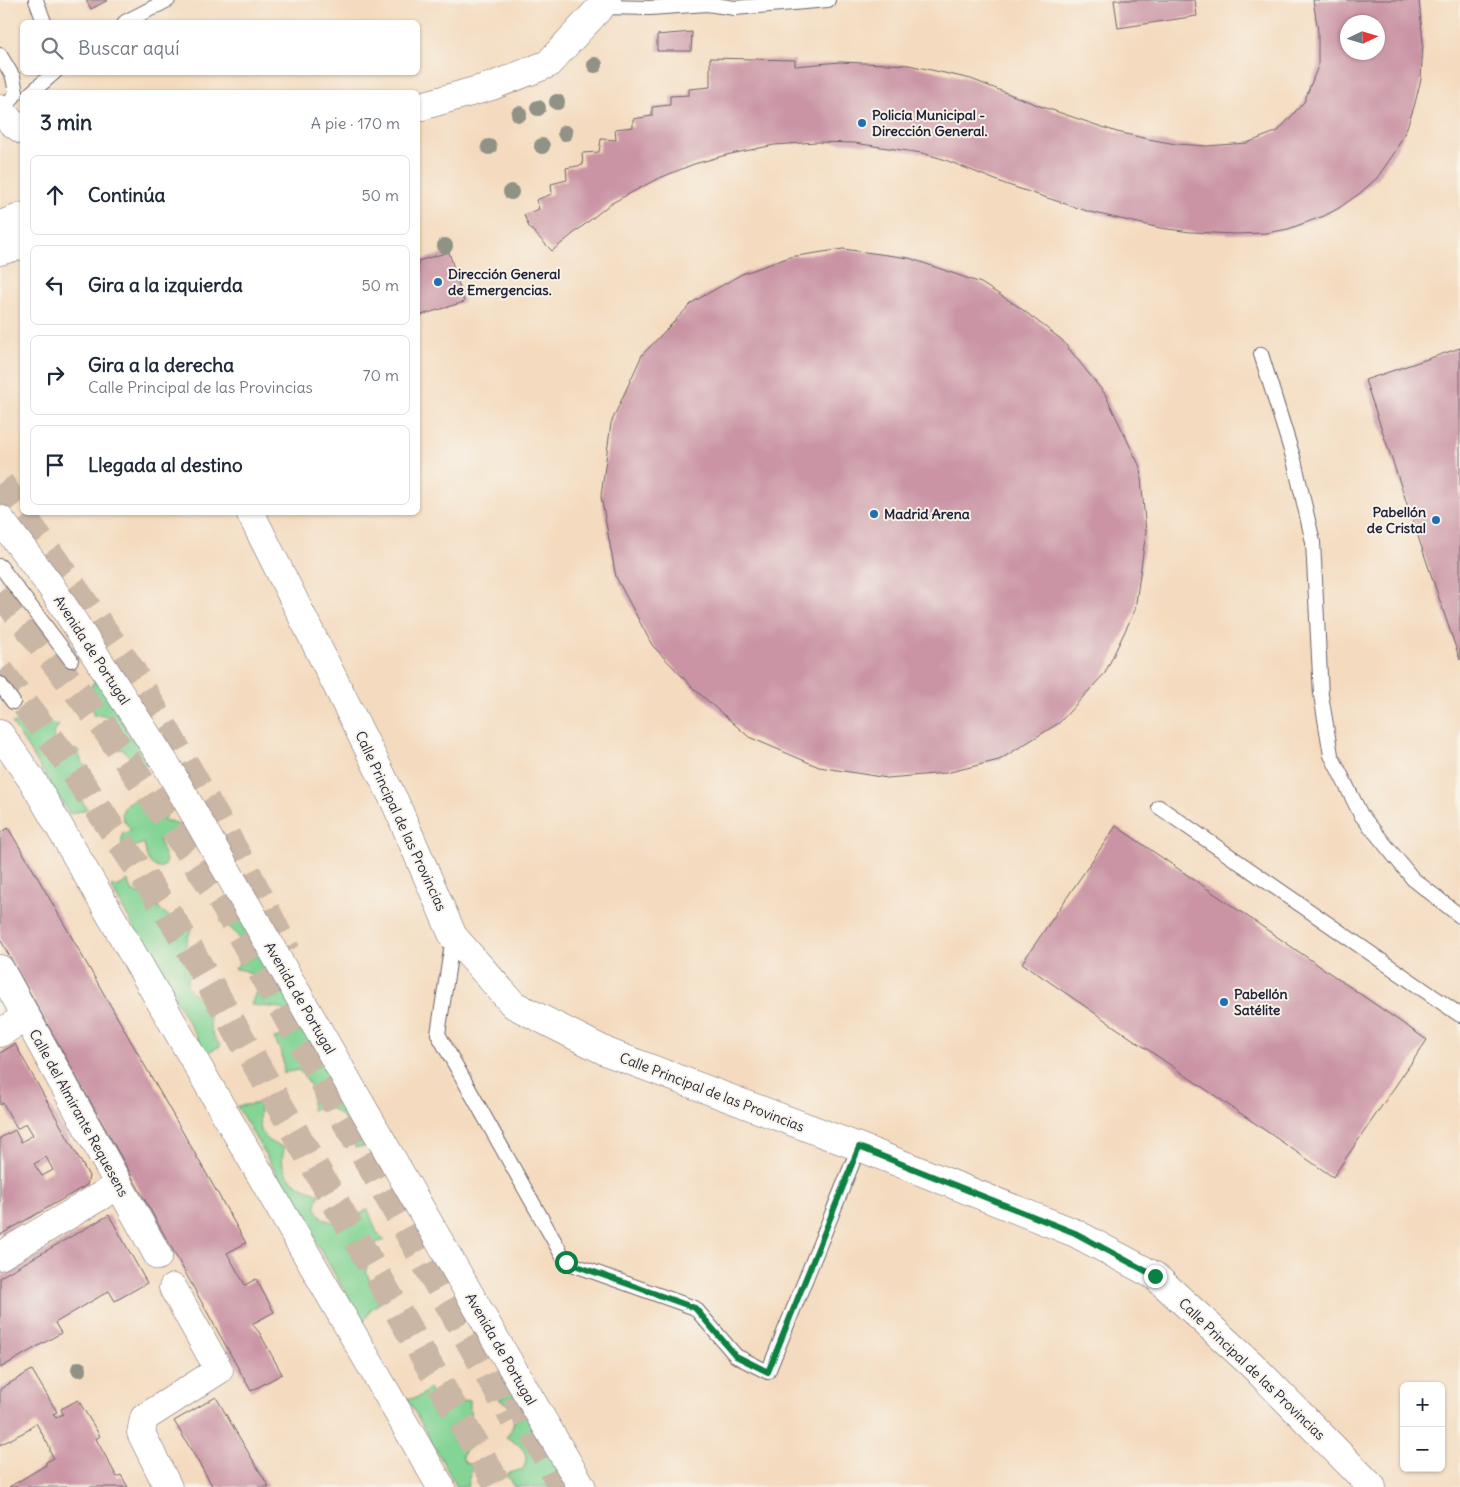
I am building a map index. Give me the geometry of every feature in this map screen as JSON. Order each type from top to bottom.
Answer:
[{"type":"street","points":[[420,106],[492,86],[548,64],[603,2]]},
{"type":"street","points":[[0,225],[20,218]]},
{"type":"street","points":[[0,251],[20,245]]},
{"type":"street","name":"Calle Principal de las Provincias","points":[[252,515],[395,802],[454,936],[514,1005],[607,1052],[859,1147],[1075,1233],[1155,1276],[1252,1365],[1365,1484]]},
{"type":"street","name":"Avenida de Portugal","points":[[0,519],[50,585],[167,766],[488,1327],[582,1487]]},
{"type":"street","points":[[0,734],[34,783],[441,1487]]},
{"type":"street","name":"Calle del Almirante Requesens","points":[[0,969],[158,1256]]},
{"type":"street","points":[[0,1033],[26,1017]]},
{"type":"street","points":[[0,1256],[119,1185]]},
{"type":"street","points":[[168,1487],[141,1433],[144,1418],[219,1370],[173,1288]]},
{"type":"lane","points":[[36,0],[43,20]]},
{"type":"lane","points":[[129,20],[168,0]]},
{"type":"lane","points":[[603,2],[650,8],[707,4],[735,8],[828,0]]},
{"type":"lane","points":[[0,55],[13,77],[16,92],[12,115]]},
{"type":"lane","points":[[34,90],[49,75]]},
{"type":"lane","points":[[1261,354],[1294,460],[1313,542],[1321,695],[1331,755],[1361,815],[1413,879],[1460,916]]},
{"type":"lane","points":[[0,566],[70,660]]},
{"type":"lane","points":[[0,684],[13,702]]},
{"type":"lane","points":[[1159,807],[1460,1015]]},
{"type":"lane","points":[[454,936],[438,1034],[566,1262],[695,1308],[736,1356],[768,1372],[859,1147]]},
{"type":"green space","points":[[98,677],[153,763],[145,764],[138,769],[124,750],[112,748],[114,729],[111,719],[107,716],[93,715],[91,703],[81,695],[89,689]]},
{"type":"green space","points":[[37,711],[41,718],[52,724],[59,725],[53,733],[58,744],[65,748],[78,750],[83,763],[90,769],[83,778],[80,789],[84,805],[88,809],[70,814],[12,723],[26,723]]},
{"type":"green space","points":[[161,795],[169,800],[171,807],[163,820],[180,826],[184,836],[174,840],[159,840],[166,860],[164,866],[159,868],[150,862],[146,855],[144,843],[133,847],[122,845],[122,834],[131,830],[123,819],[122,812],[126,804],[137,799],[144,803],[151,796]]},
{"type":"green space","points":[[128,880],[132,891],[139,894],[158,891],[159,908],[165,914],[193,927],[186,944],[187,950],[191,959],[202,967],[188,977],[187,986],[199,997],[215,1001],[209,1018],[211,1030],[221,1046],[210,1051],[207,1055],[111,887],[119,886]]},
{"type":"green space","points":[[234,904],[373,1144],[355,1148],[350,1129],[338,1113],[325,1108],[311,1110],[311,1088],[303,1074],[298,1070],[284,1074],[282,1053],[274,1038],[283,1036],[290,1026],[289,1016],[280,1008],[251,1005],[256,992],[252,975],[244,970],[235,969],[242,955],[241,942],[233,930],[220,921],[225,918]]},
{"type":"green space","points":[[261,1103],[259,1119],[262,1132],[270,1141],[285,1147],[282,1157],[283,1165],[291,1178],[297,1184],[321,1194],[316,1206],[320,1216],[330,1221],[343,1222],[353,1219],[368,1209],[377,1233],[385,1240],[376,1243],[366,1268],[372,1282],[379,1291],[388,1297],[371,1309],[363,1323],[237,1106]]},
{"type":"green space","points":[[510,1383],[571,1487],[514,1487],[506,1474],[523,1469],[526,1458],[523,1449],[506,1437],[513,1426],[514,1417],[509,1405],[498,1399],[502,1397]]},
{"type":"green space","points":[[429,1388],[437,1397],[447,1402],[470,1400],[470,1418],[475,1436],[473,1444],[465,1449],[462,1456],[465,1463],[475,1466],[469,1479],[468,1487],[457,1487],[407,1398],[419,1396]]},
{"type":"building","points":[[86,0],[108,0],[91,9]]},
{"type":"building","points":[[1114,0],[1195,0],[1197,16],[1118,28]]},
{"type":"building","name":"Policía Municipal - Dirección General.","points":[[1313,0],[1419,0],[1423,42],[1421,79],[1406,130],[1395,152],[1377,178],[1339,208],[1324,216],[1288,229],[1267,233],[1191,232],[1160,228],[1090,212],[1008,185],[943,159],[922,153],[854,143],[816,142],[774,145],[726,155],[694,164],[657,179],[610,204],[552,251],[529,227],[524,215],[539,209],[536,200],[552,194],[551,184],[567,180],[566,168],[583,165],[582,153],[599,152],[601,139],[616,140],[615,129],[633,127],[633,119],[652,116],[652,107],[670,105],[670,96],[689,95],[689,89],[710,87],[710,58],[795,60],[795,66],[840,62],[909,65],[971,79],[1040,106],[1117,132],[1176,144],[1207,146],[1247,143],[1278,131],[1304,102],[1318,66],[1318,31]]},
{"type":"building","points":[[692,32],[691,51],[657,51],[657,35]]},
{"type":"building","name":"Madrid Arena","points":[[843,249],[909,258],[981,283],[1019,307],[1062,340],[1105,394],[1140,467],[1146,532],[1135,610],[1105,673],[1059,723],[999,760],[946,773],[887,778],[819,767],[749,737],[694,689],[652,645],[616,577],[601,496],[611,423],[642,355],[693,302],[742,274],[790,257]]},
{"type":"building","name":"Dirección General de Emergencias.","points":[[449,252],[464,302],[420,315],[420,260]]},
{"type":"building","name":"Pabellón de Cristal","points":[[1460,348],[1460,660],[1365,380]]},
{"type":"building","name":"Pabellón Satélite","points":[[1116,826],[1427,1040],[1333,1177],[1022,963]]},
{"type":"building","points":[[8,828],[246,1243],[227,1253],[245,1285],[256,1279],[274,1312],[252,1324],[259,1332],[282,1374],[251,1391],[0,939],[0,833]]},
{"type":"building","points":[[15,1044],[89,1176],[87,1185],[0,1235],[0,1138],[15,1130],[21,1142],[33,1135],[26,1123],[17,1129],[3,1103],[0,1105],[0,1053]],"holes":[[[46,1157],[53,1170],[42,1176],[34,1164]]]},
{"type":"building","points":[[109,1215],[147,1283],[115,1301],[109,1291],[55,1323],[61,1333],[0,1368],[0,1277]]},
{"type":"building","points":[[32,1370],[57,1412],[53,1414],[56,1418],[63,1414],[61,1409],[78,1400],[100,1436],[96,1439],[117,1477],[121,1475],[128,1487],[9,1487],[46,1465],[46,1462],[54,1458],[36,1423],[30,1429],[0,1445],[0,1389]]},
{"type":"building","points":[[216,1397],[269,1487],[213,1487],[174,1421]]},
{"type":"tunnel","points":[[0,483],[20,511]]},
{"type":"tunnel","points":[[22,515],[132,671],[247,872],[287,952]]},
{"type":"tunnel","points":[[0,591],[103,725],[221,900],[514,1420]]},
{"type":"tunnel","points":[[0,671],[62,754],[177,927],[499,1487]]},
{"type":"tunnel","points":[[515,1395],[562,1487]]},
{"type":"place","name":"Policía Municipal - Dirección General.","points":[[862,123]]},
{"type":"place","name":"Dirección General de Emergencias.","points":[[438,282]]},
{"type":"place","name":"Madrid Arena","points":[[874,514]]},
{"type":"place","name":"Pabellón de Cristal","points":[[1436,520]]},
{"type":"place","name":"Pabellón Satélite","points":[[1224,1002]]},
{"type":"route","points":[[566,1262],[695,1308],[736,1356],[768,1372],[859,1147],[1075,1233],[1155,1276]]}]
